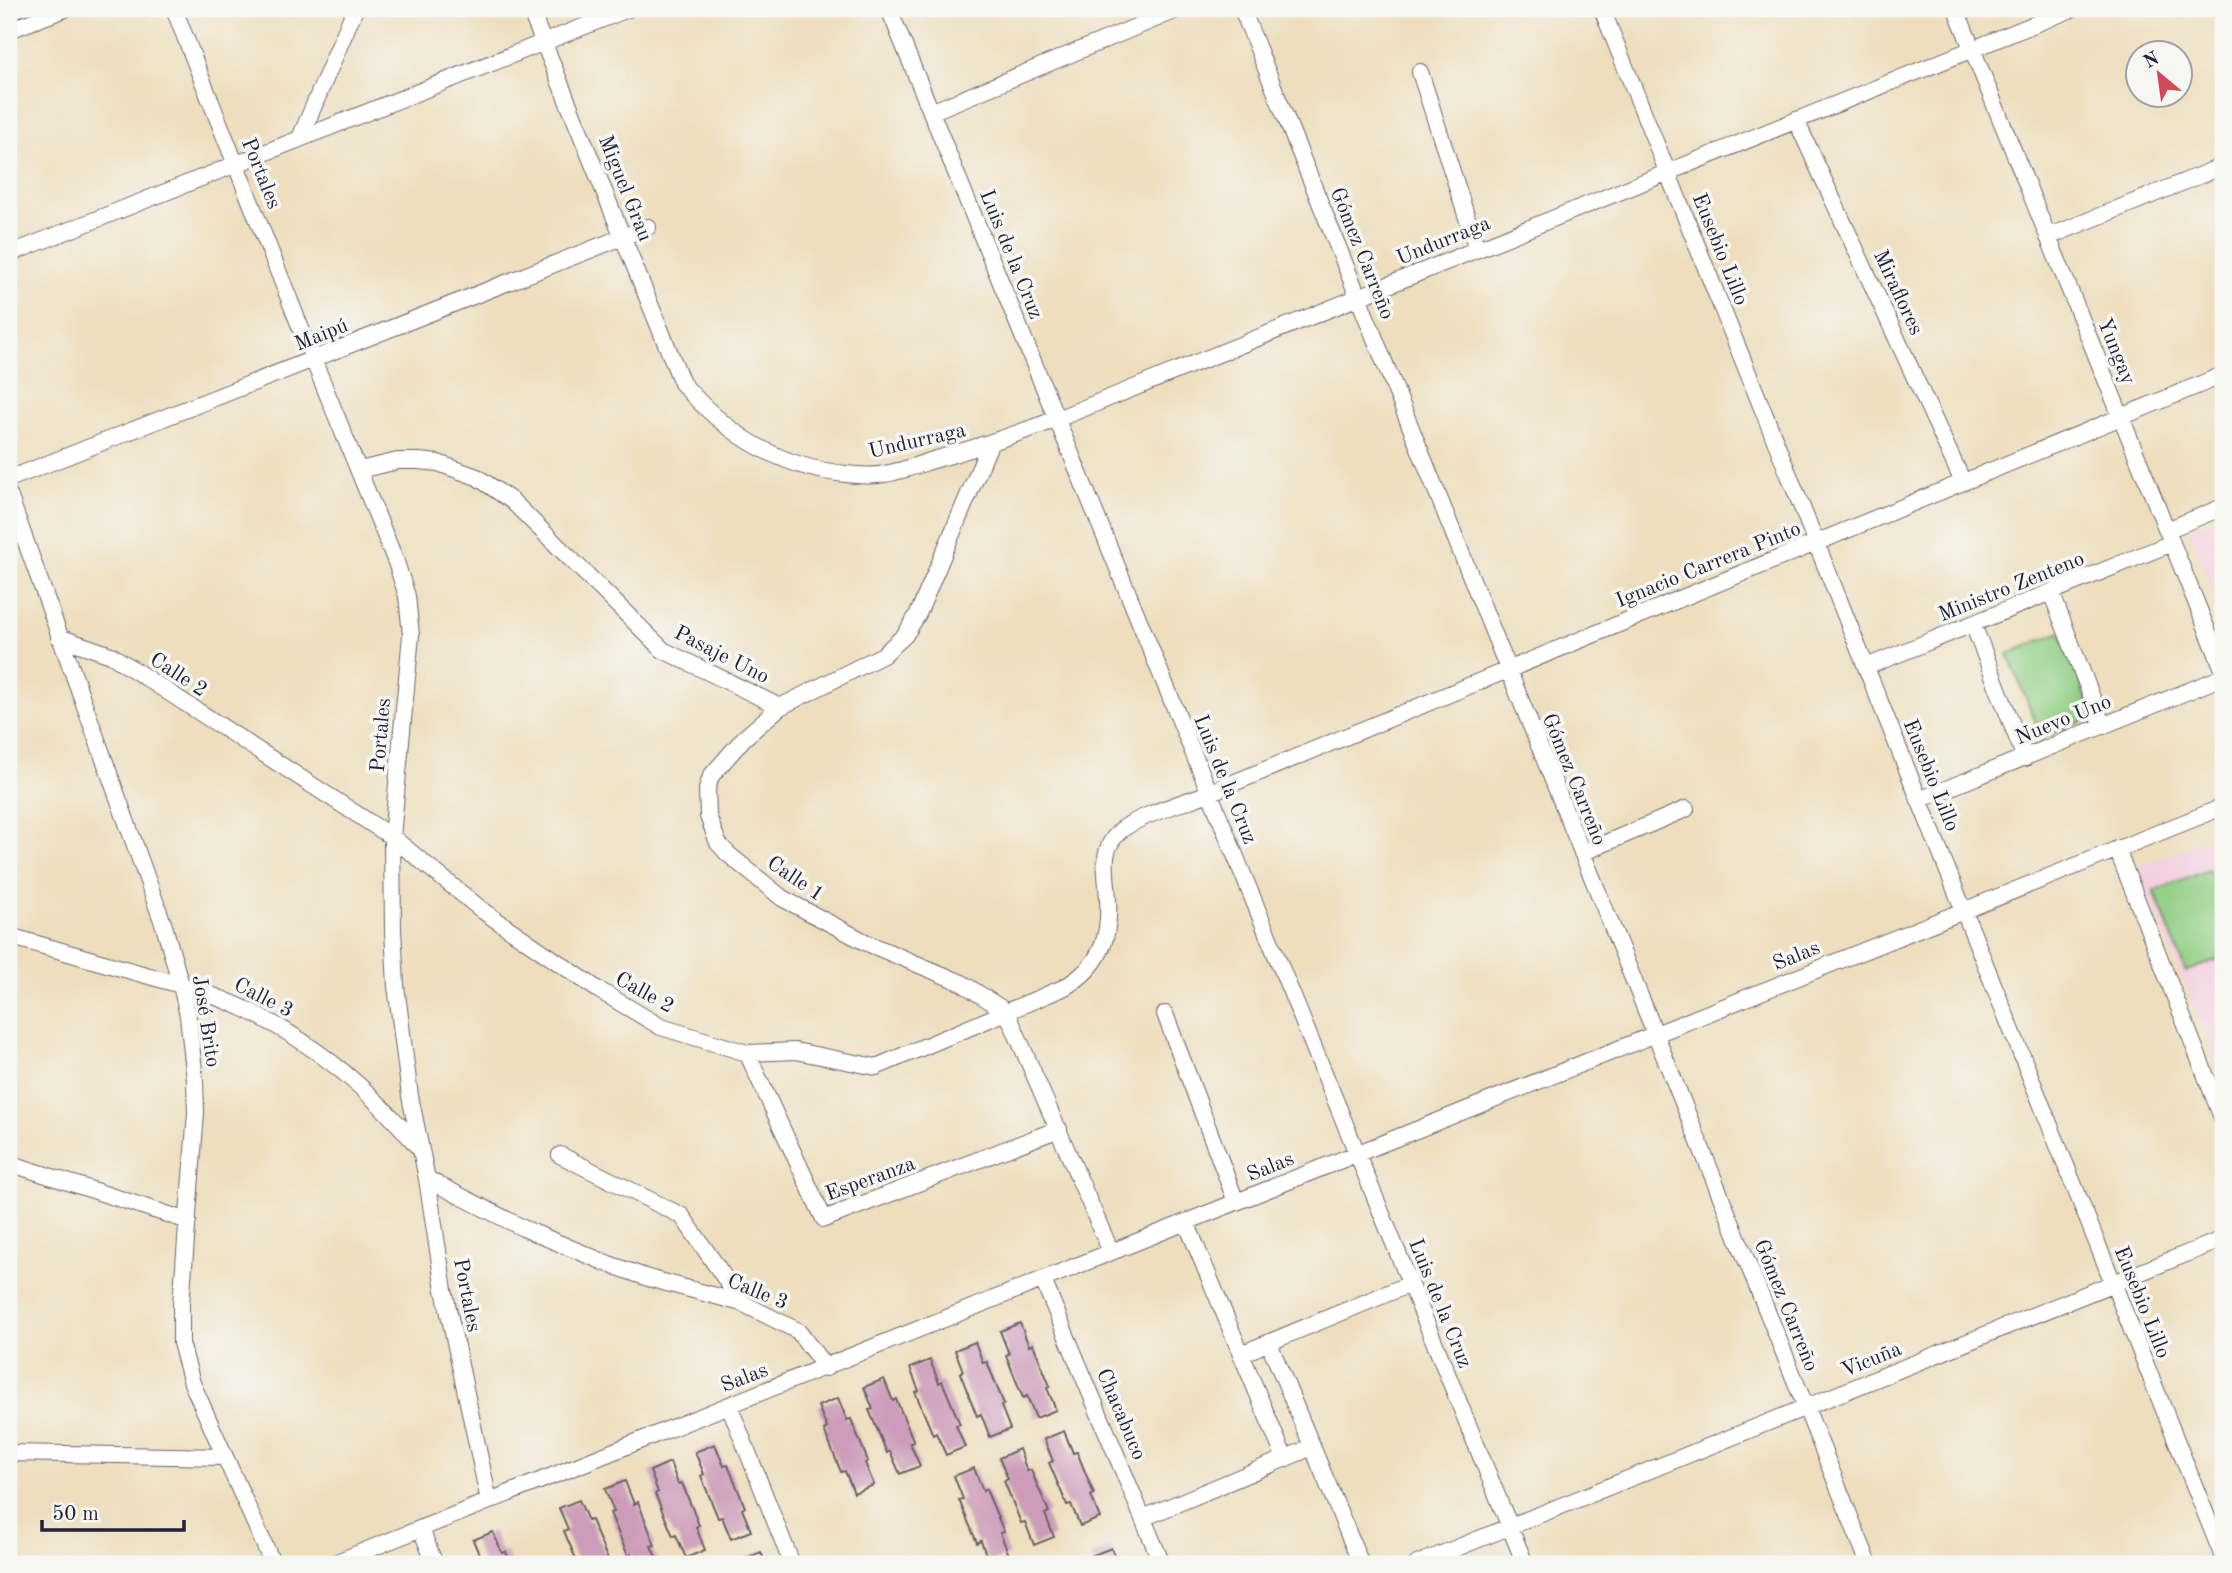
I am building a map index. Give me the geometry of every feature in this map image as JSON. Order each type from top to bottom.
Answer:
[{"type":"street","points":[[9,30],[65,9]]},
{"type":"street","name":"Portales","points":[[174,9],[396,562],[410,616],[411,635],[392,837],[396,986],[410,1096],[427,1179],[444,1290],[489,1501]]},
{"type":"street","points":[[300,138],[355,9]]},
{"type":"street","name":"Miguel Grau","points":[[530,9],[682,383]]},
{"type":"street","points":[[9,254],[628,9]]},
{"type":"street","name":"Luis de la Cruz","points":[[889,9],[1523,1562]]},
{"type":"street","points":[[931,112],[1179,9]]},
{"type":"street","name":"Gómez Carreño","points":[[1242,9],[1869,1564]]},
{"type":"street","name":"Eusebio Lillo","points":[[1602,9],[2223,1558]]},
{"type":"street","name":"Yungay","points":[[1956,9],[2223,669]]},
{"type":"street","name":"Undurraga","points":[[682,383],[714,417],[733,432],[772,454],[815,469],[882,475],[990,444],[1056,419],[2072,9]]},
{"type":"street","points":[[1420,72],[1477,249]]},
{"type":"street","name":"Miraflores","points":[[1796,120],[1963,482]]},
{"type":"street","points":[[2048,237],[2223,166]]},
{"type":"street","name":"Maipú","points":[[9,479],[648,227]]},
{"type":"street","name":"Ignacio Carrera Pinto","points":[[1209,793],[2223,374]]},
{"type":"street","name":"Pasaje Uno","points":[[359,470],[398,461],[419,461],[448,466],[477,477],[512,501],[663,650],[780,707],[883,655],[905,635],[918,614],[990,444]]},
{"type":"street","name":"José Brito","points":[[9,495],[164,926],[181,985],[188,1016],[196,1113],[180,1314],[181,1343],[192,1383],[273,1564]]},
{"type":"street","name":"Ministro Zenteno","points":[[1866,667],[2051,592],[2170,536],[2223,507]]},
{"type":"street","points":[[2051,592],[2103,726]]},
{"type":"street","points":[[1973,624],[2025,758]]},
{"type":"street","name":"Calle 2","points":[[59,637],[111,655],[392,837],[483,911],[597,989],[661,1027],[747,1054],[795,1051],[876,1067],[1074,982],[1099,955],[1108,923],[1105,856],[1115,836],[1132,823],[1209,793]]},
{"type":"street","name":"Nuevo Uno","points":[[1919,800],[2223,677]]},
{"type":"street","name":"Calle 1","points":[[780,707],[744,737],[711,776],[708,816],[718,843],[738,864],[782,898],[867,943],[962,983],[1007,1012]]},
{"type":"street","name":"Salas","points":[[332,1564],[2223,807]]},
{"type":"street","points":[[1583,853],[1686,809]]},
{"type":"street","points":[[2117,849],[2223,1121]]},
{"type":"street","name":"Calle 3","points":[[9,936],[181,985],[246,1009],[305,1043],[355,1081],[379,1103],[421,1151]]},
{"type":"street","points":[[1007,1012],[1111,1252]]},
{"type":"street","points":[[1165,1014],[1236,1202]]},
{"type":"street","name":"Esperanza","points":[[747,1054],[824,1219],[1059,1129]]},
{"type":"street","points":[[560,1155],[682,1216],[742,1303]]},
{"type":"street","points":[[9,1163],[188,1221]]},
{"type":"street","name":"Calle 3","points":[[427,1179],[523,1228],[606,1263],[648,1278],[742,1303],[798,1331],[826,1368]]},
{"type":"street","points":[[1186,1222],[1285,1459]]},
{"type":"street","name":"Vicuña","points":[[1417,1564],[2223,1239]]},
{"type":"street","name":"Chacabuco","points":[[1043,1280],[1162,1564]]},
{"type":"street","points":[[1241,1354],[1410,1284]]},
{"type":"street","points":[[1269,1343],[1361,1564]]},
{"type":"street","points":[[729,1405],[792,1564]]},
{"type":"street","points":[[1143,1518],[1312,1447]]},
{"type":"street","points":[[9,1453],[225,1457]]},
{"type":"street","points":[[421,1529],[435,1564]]},
{"type":"shaded area","points":[[2223,516],[2223,616],[2188,529]]},
{"type":"shaded area","points":[[2223,832],[2223,1077],[2137,868]]},
{"type":"green space","points":[[2060,632],[2094,717],[2042,738],[2008,654]]},
{"type":"green space","points":[[2209,870],[2223,908],[2223,957],[2186,972],[2154,891]]},
{"type":"building","points":[[1020,1323],[1029,1346],[1033,1344],[1050,1386],[1047,1388],[1056,1410],[1036,1418],[1027,1396],[1023,1398],[1006,1355],[1009,1354],[1000,1331]]},
{"type":"building","points":[[975,1342],[983,1363],[987,1362],[1004,1404],[1001,1406],[1010,1429],[990,1437],[981,1414],[977,1416],[960,1373],[963,1371],[955,1350]]},
{"type":"building","points":[[930,1360],[960,1424],[956,1425],[965,1447],[946,1455],[936,1433],[933,1435],[915,1392],[919,1391],[910,1368]]},
{"type":"building","points":[[884,1379],[893,1401],[896,1399],[914,1442],[910,1443],[920,1466],[900,1474],[890,1451],[887,1453],[869,1410],[873,1409],[864,1387]]},
{"type":"building","points":[[838,1398],[847,1420],[851,1419],[868,1461],[865,1463],[874,1485],[854,1493],[845,1471],[841,1472],[824,1430],[827,1428],[818,1406]]},
{"type":"building","points":[[1064,1431],[1073,1453],[1077,1452],[1094,1494],[1091,1496],[1100,1518],[1080,1526],[1071,1504],[1067,1505],[1049,1463],[1053,1461],[1044,1439]]},
{"type":"building","points":[[715,1444],[724,1466],[728,1465],[745,1507],[742,1509],[751,1531],[731,1539],[722,1517],[718,1518],[701,1476],[704,1474],[695,1452]]},
{"type":"building","points":[[1019,1449],[1027,1471],[1031,1470],[1049,1512],[1045,1514],[1054,1537],[1034,1545],[1025,1522],[1021,1523],[1004,1481],[1008,1479],[999,1458]]},
{"type":"building","points":[[670,1462],[678,1484],[682,1483],[699,1525],[696,1527],[705,1550],[686,1558],[676,1535],[673,1536],[655,1494],[658,1492],[650,1471]]},
{"type":"building","points":[[974,1468],[1004,1532],[1000,1533],[1009,1555],[989,1563],[981,1541],[977,1543],[959,1500],[963,1499],[954,1476]]},
{"type":"building","points":[[625,1481],[634,1504],[638,1502],[655,1545],[651,1546],[659,1564],[636,1564],[631,1554],[628,1556],[610,1513],[614,1512],[605,1489]]},
{"type":"building","points":[[579,1500],[609,1562],[605,1564],[578,1564],[564,1531],[568,1529],[559,1508]]},
{"type":"building","points":[[493,1532],[502,1553],[506,1552],[511,1564],[476,1564],[482,1561],[473,1540]]},
{"type":"building","points":[[1111,1548],[1118,1564],[1095,1564],[1091,1556]]},
{"type":"building","points":[[761,1552],[766,1564],[742,1564],[741,1560]]}]
